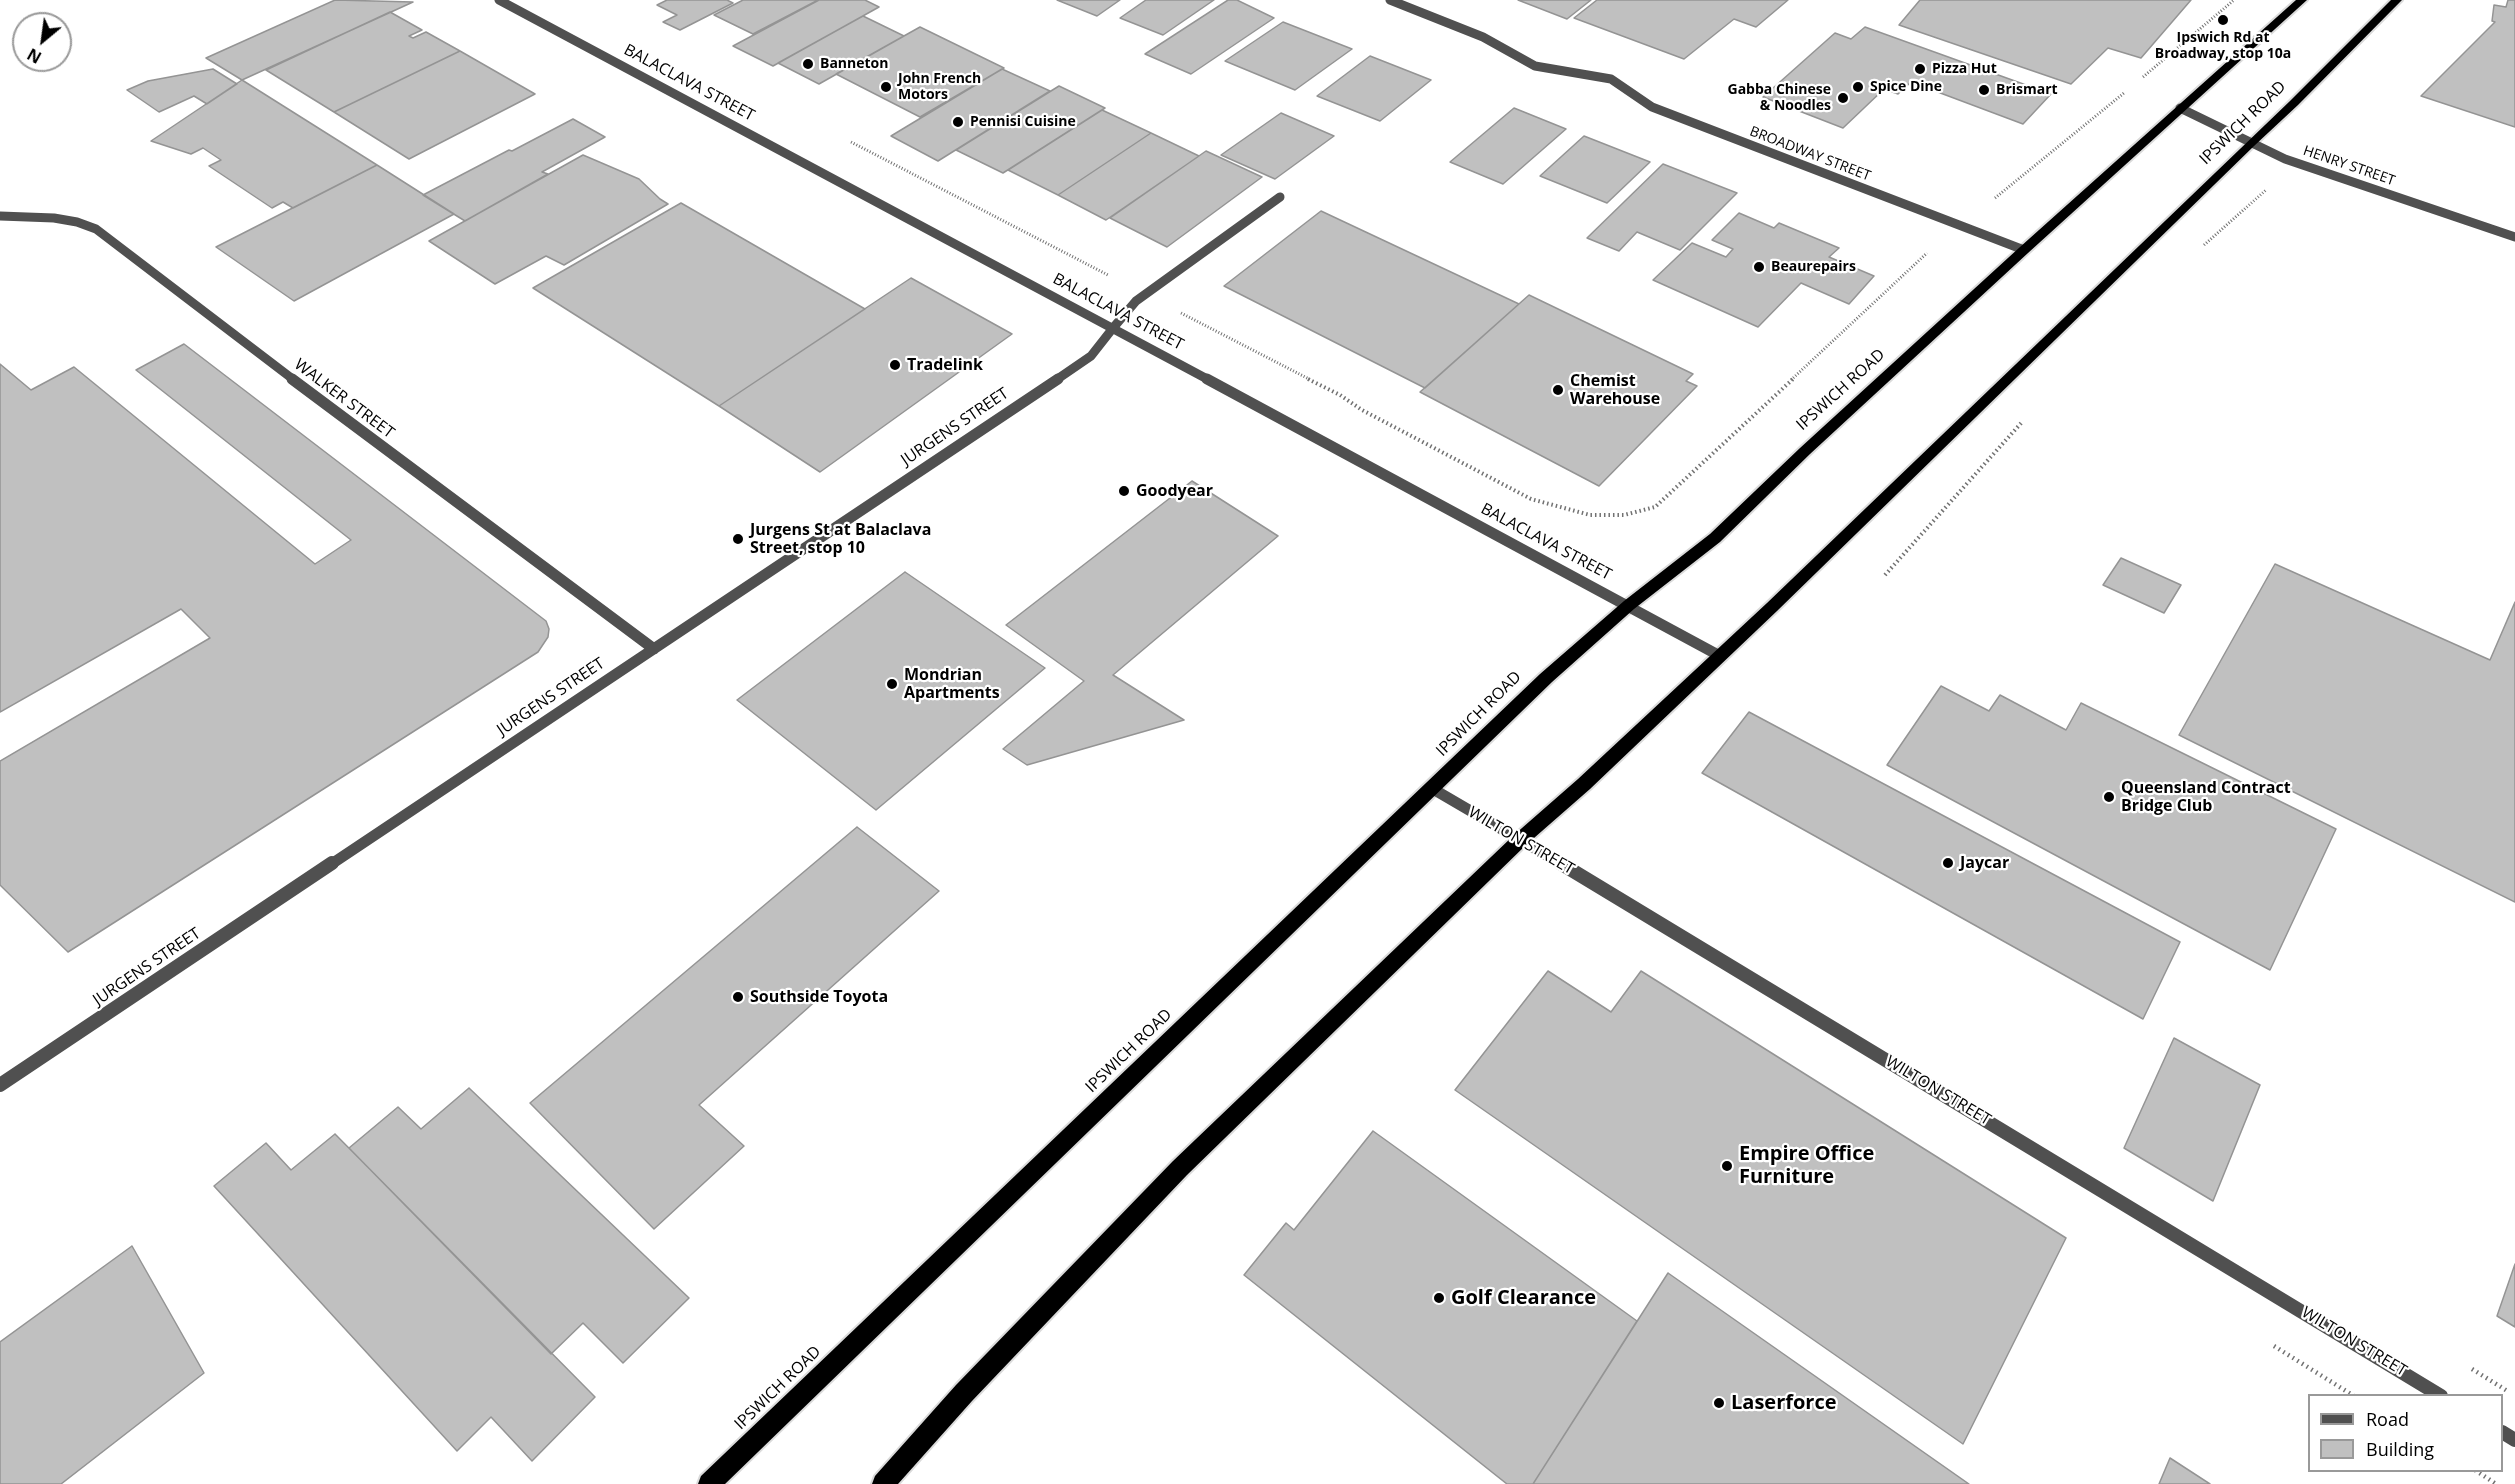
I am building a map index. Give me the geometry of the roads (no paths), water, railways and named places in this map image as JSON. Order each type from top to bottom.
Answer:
[{"type":"highway","name":"IPSWICH ROAD","points":[[709,1484],[1546,678],[1629,605],[1715,538],[1805,451],[2024,250],[2302,0]]},
{"type":"highway","name":"IPSWICH ROAD","points":[[883,1484],[964,1393],[1179,1168],[1521,840],[1720,656],[2294,103],[2397,0]]},
{"type":"street","name":"BALACLAVA STREET","points":[[499,0],[1629,605],[1720,656]]},
{"type":"street","name":"BROADWAY STREET","points":[[1390,0],[1483,37],[1535,66],[1611,79],[1653,107],[2024,250]]},
{"type":"street","name":"HENRY STREET","points":[[2180,108],[2285,159],[2515,237]]},
{"type":"street","name":"JURGENS STREET","points":[[0,1085],[1080,364],[1091,356],[1136,301],[1280,197]]},
{"type":"street","name":"WALKER STREET","points":[[0,216],[54,218],[77,222],[96,229],[220,325],[654,649]]},
{"type":"street","name":"WILTON STREET","points":[[1433,789],[2439,1394]]},
{"type":"place","name":"Ipswich Rd at Broadway, stop 10a","points":[[2223,20]]},
{"type":"place","name":"Banneton","points":[[808,64]]},
{"type":"place","name":"Pizza Hut","points":[[1920,69]]},
{"type":"place","name":"John French Motors","points":[[886,87]]},
{"type":"place","name":"Spice Dine","points":[[1858,87]]},
{"type":"place","name":"Brismart","points":[[1984,90]]},
{"type":"place","name":"Gabba Chinese & Noodles","points":[[1843,98]]},
{"type":"place","name":"Pennisi Cuisine","points":[[958,122]]},
{"type":"place","name":"Beaurepairs","points":[[1759,267]]},
{"type":"place","name":"Tradelink","points":[[895,365]]},
{"type":"place","name":"Chemist Warehouse","points":[[1558,390]]},
{"type":"place","name":"Goodyear","points":[[1124,491]]},
{"type":"place","name":"Jurgens St at Balaclava Street, stop 10","points":[[738,539]]},
{"type":"place","name":"Mondrian Apartments","points":[[892,684]]},
{"type":"place","name":"Queensland Contract Bridge Club","points":[[2109,797]]},
{"type":"place","name":"Jaycar","points":[[1948,863]]},
{"type":"place","name":"Southside Toyota","points":[[738,997]]},
{"type":"place","name":"Empire Office Furniture","points":[[1727,1166]]},
{"type":"place","name":"Golf Clearance","points":[[1439,1298]]},
{"type":"place","name":"Laserforce","points":[[1719,1403]]}]
